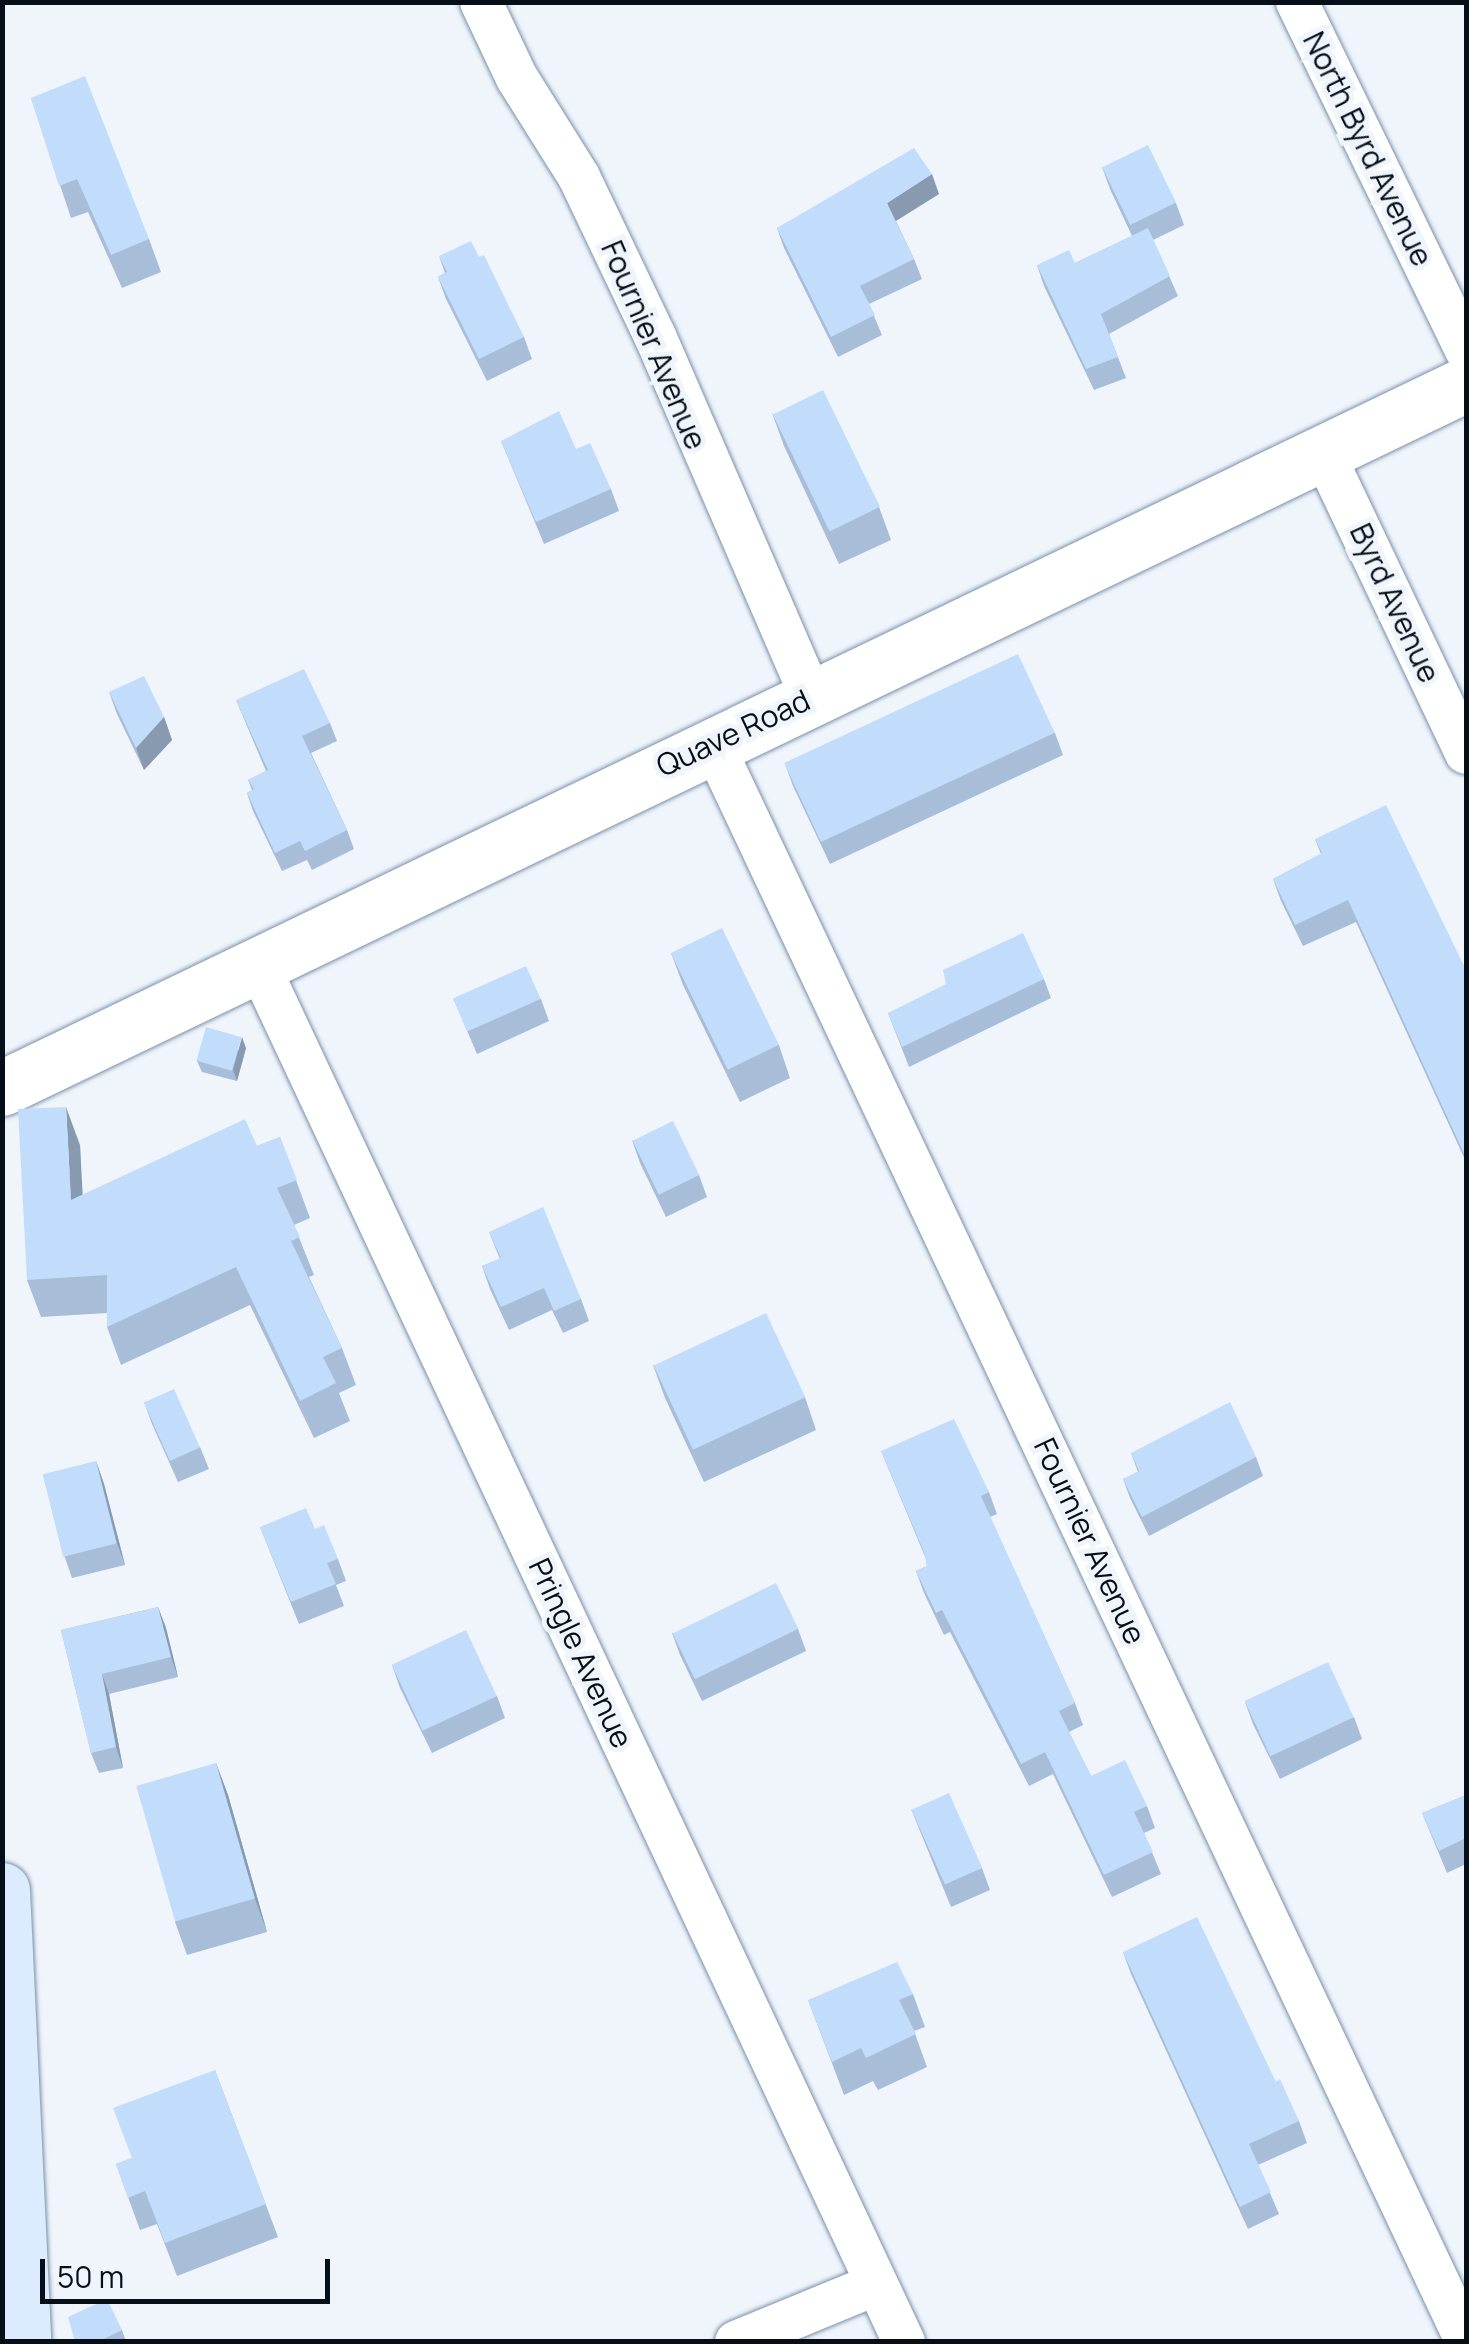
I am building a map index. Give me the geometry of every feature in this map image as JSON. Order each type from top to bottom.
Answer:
[{"type":"main road","points":[[2,1890],[24,2342]]},
{"type":"street","name":"Fournier Avenue","points":[[481,2],[517,78],[579,177],[655,336],[811,696]]},
{"type":"street","name":"North Byrd Avenue","points":[[1297,2],[1466,350]]},
{"type":"street","name":"Quave Road","points":[[2,1088],[712,742],[1466,384]]},
{"type":"street","name":"Byrd Avenue","points":[[1323,452],[1466,753]]},
{"type":"street","name":"Fournier Avenue","points":[[712,742],[1466,2341]]},
{"type":"street","name":"Pringle Avenue","points":[[258,964],[904,2342]]},
{"type":"street","points":[[736,2342],[877,2284]]},
{"type":"building","points":[[85,76],[149,239],[111,255],[77,179],[59,186],[31,98]]},
{"type":"building","points":[[1148,145],[1176,203],[1130,225],[1102,167]]},
{"type":"building","points":[[914,148],[932,174],[887,203],[914,259],[860,286],[875,315],[831,337],[777,228]]},
{"type":"building","points":[[1148,228],[1170,276],[1101,314],[1118,357],[1086,369],[1037,265],[1069,250],[1075,263]]},
{"type":"building","points":[[471,241],[479,257],[484,255],[524,337],[479,359],[438,277],[447,272],[439,256]]},
{"type":"building","points":[[823,390],[880,507],[830,531],[773,415]]},
{"type":"building","points":[[559,411],[576,449],[590,443],[611,489],[536,522],[501,441]]},
{"type":"building","points":[[1018,654],[1055,733],[821,842],[784,763]]},
{"type":"building","points":[[304,669],[330,723],[302,736],[347,830],[305,851],[300,841],[275,853],[247,793],[254,789],[248,780],[268,770],[236,700]]},
{"type":"building","points":[[144,676],[164,717],[136,748],[109,692]]},
{"type":"building","points":[[1386,805],[1466,970],[1466,1158],[1348,900],[1295,925],[1273,879],[1322,853],[1315,839]]},
{"type":"building","points":[[722,928],[779,1045],[728,1070],[671,953]]},
{"type":"building","points":[[1023,933],[1044,979],[902,1047],[888,1013],[946,984],[943,970]]},
{"type":"building","points":[[526,966],[541,999],[468,1031],[453,999]]},
{"type":"building","points":[[206,1027],[242,1037],[232,1071],[196,1061]]},
{"type":"building","points":[[66,1107],[71,1200],[245,1119],[257,1146],[280,1137],[297,1180],[277,1188],[300,1237],[291,1241],[342,1348],[323,1357],[336,1383],[300,1401],[236,1267],[107,1327],[107,1275],[27,1280],[18,1109]]},
{"type":"building","points":[[673,1121],[699,1175],[659,1195],[633,1141]]},
{"type":"building","points":[[543,1207],[581,1299],[554,1311],[544,1288],[501,1307],[482,1266],[501,1258],[489,1232]]},
{"type":"building","points":[[766,1313],[805,1397],[693,1450],[654,1365]]},
{"type":"building","points":[[174,1389],[200,1447],[170,1461],[144,1402]]},
{"type":"building","points":[[1230,1402],[1256,1457],[1142,1517],[1123,1479],[1139,1471],[1131,1453]]},
{"type":"building","points":[[954,1419],[989,1492],[981,1496],[1075,1703],[1059,1711],[1091,1776],[1125,1760],[1147,1806],[1134,1812],[1153,1852],[1104,1875],[1045,1752],[1021,1764],[942,1610],[936,1613],[916,1571],[927,1566],[924,1552],[881,1451]]},
{"type":"building","points":[[96,1461],[117,1543],[63,1557],[43,1474]]},
{"type":"building","points":[[306,1508],[315,1529],[324,1525],[338,1559],[327,1563],[336,1584],[291,1602],[260,1527]]},
{"type":"building","points":[[776,1583],[798,1629],[695,1679],[673,1633]]},
{"type":"building","points":[[158,1607],[171,1657],[102,1674],[116,1747],[91,1753],[61,1630]]},
{"type":"building","points":[[466,1630],[497,1696],[423,1731],[392,1665]]},
{"type":"building","points":[[1328,1662],[1354,1717],[1270,1756],[1245,1701]]},
{"type":"building","points":[[216,1763],[255,1899],[175,1921],[136,1786]]},
{"type":"building","points":[[949,1793],[982,1868],[945,1885],[912,1810]]},
{"type":"building","points":[[1466,1795],[1466,1838],[1439,1851],[1422,1813]]},
{"type":"building","points":[[1197,1917],[1276,2082],[1280,2079],[1299,2121],[1249,2144],[1271,2192],[1240,2207],[1123,1952]]},
{"type":"building","points":[[897,1962],[913,1994],[899,2000],[916,2034],[866,2058],[861,2048],[832,2062],[808,2000]]},
{"type":"building","points":[[215,2070],[266,2204],[165,2243],[145,2191],[128,2198],[116,2164],[132,2158],[113,2108]]},
{"type":"building","points":[[107,2299],[122,2330],[98,2342],[75,2342],[68,2317]]}]
